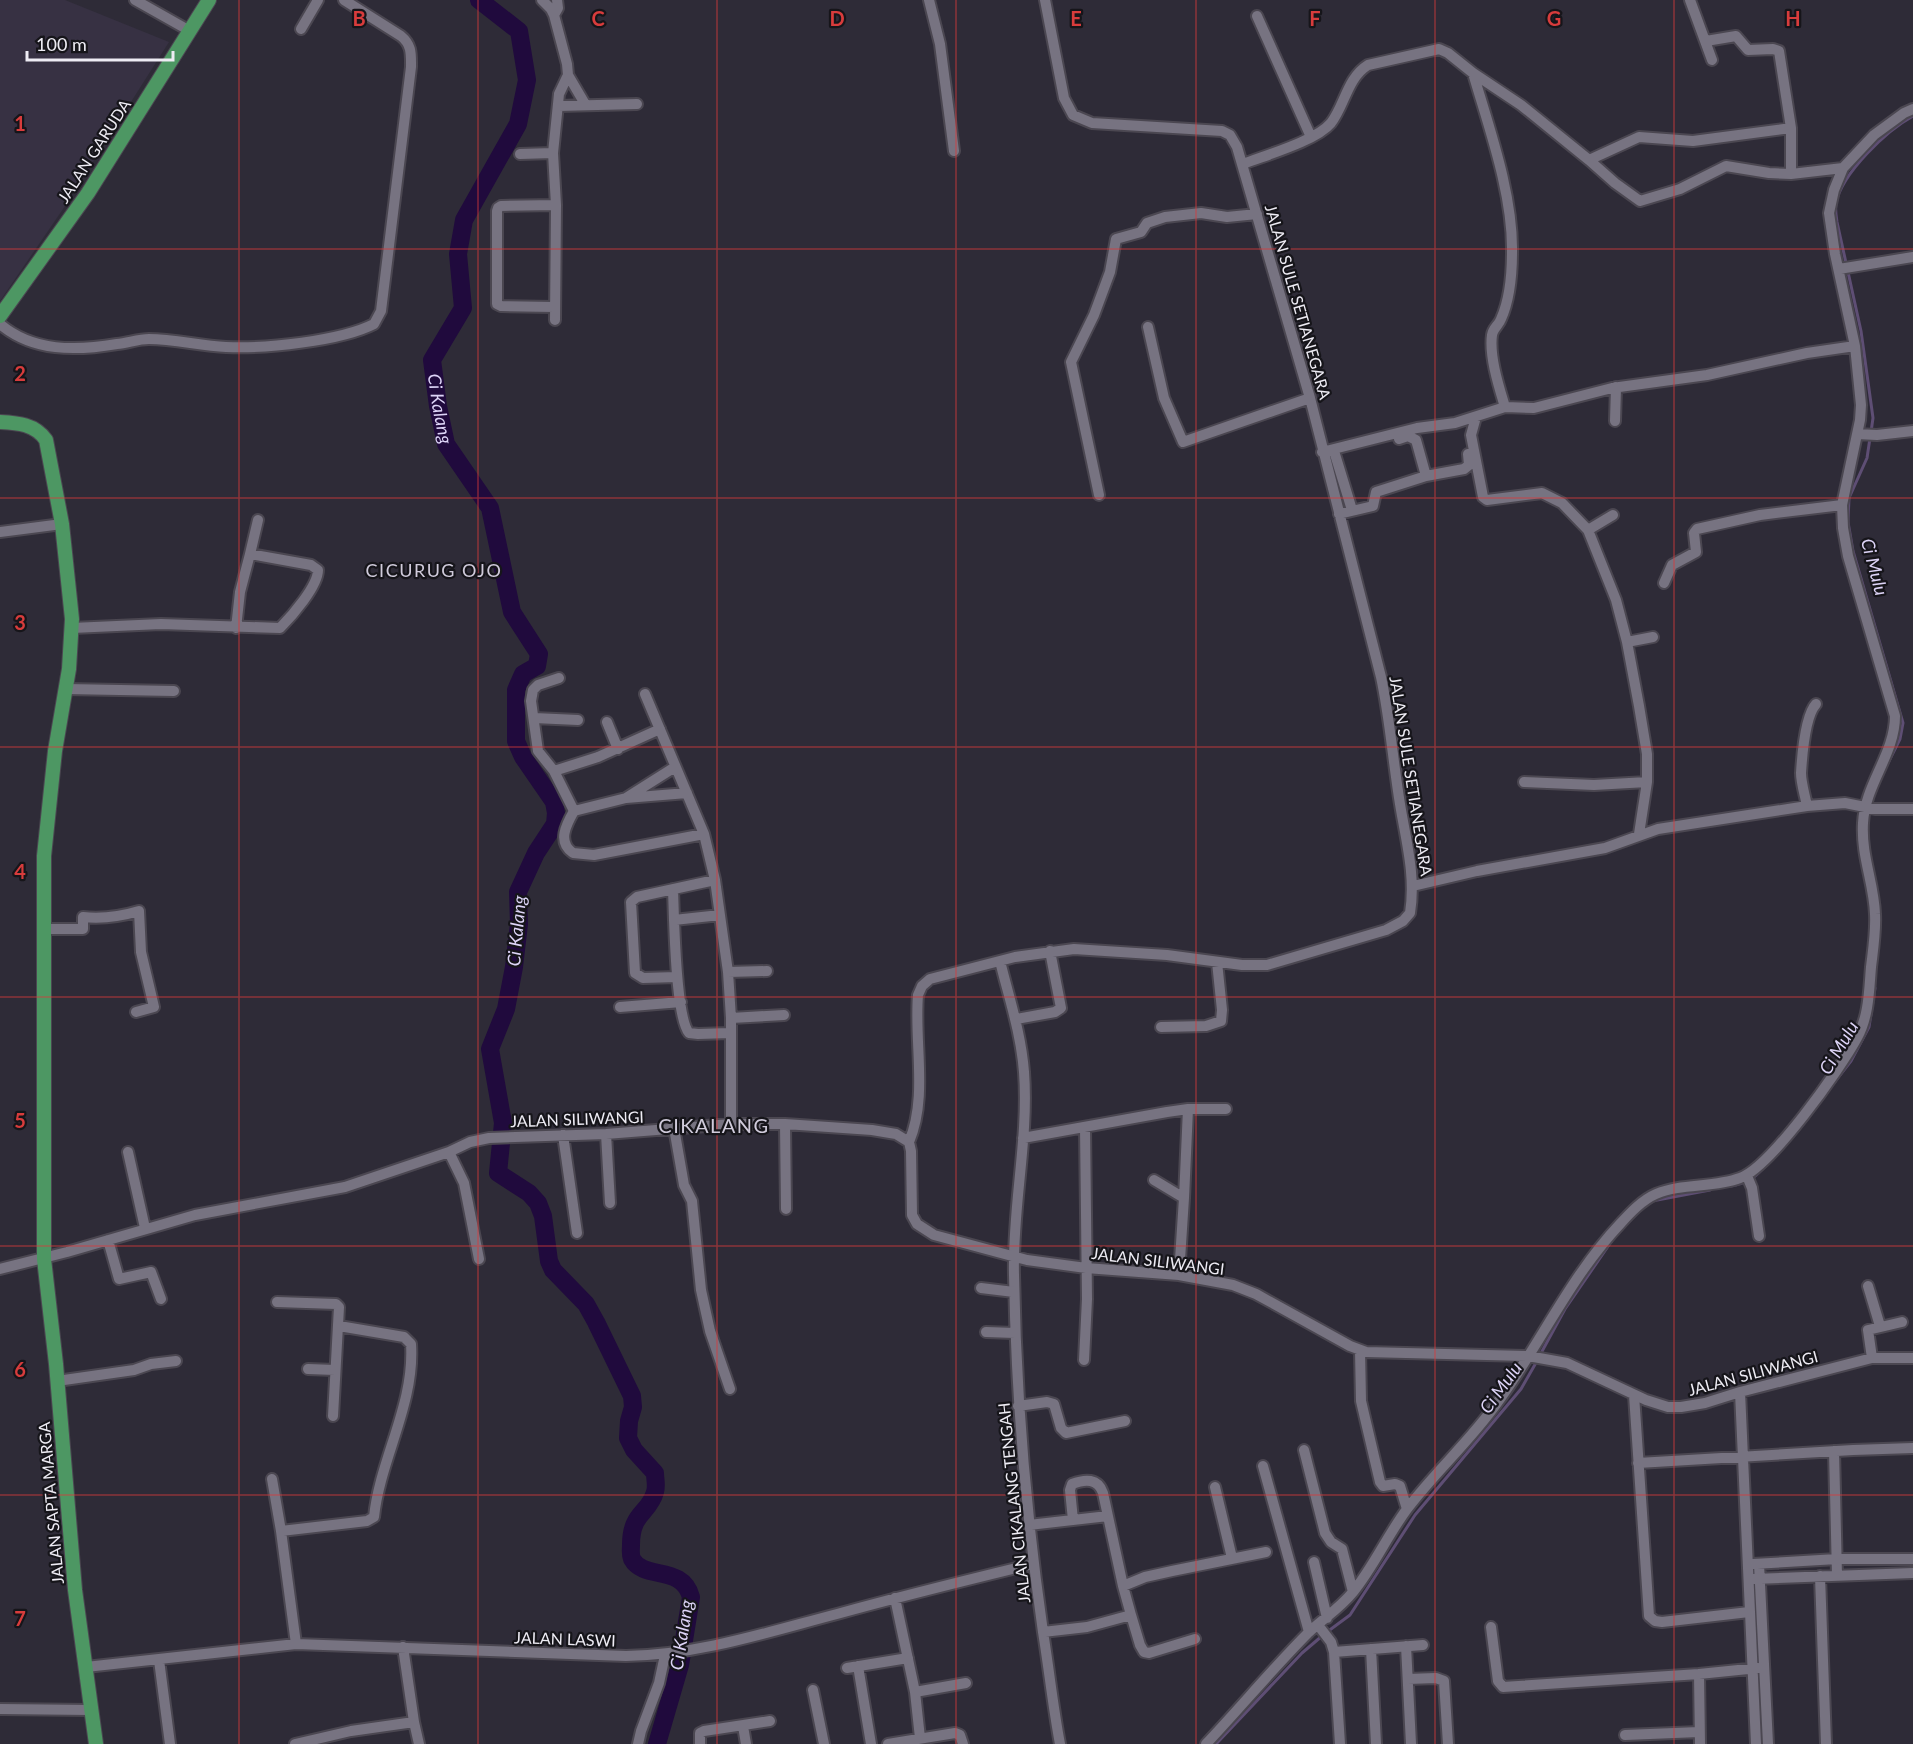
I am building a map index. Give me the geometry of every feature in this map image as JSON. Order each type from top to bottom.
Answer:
[{"type":"main road","name":"JALAN GARUDA","points":[[0,316],[88,193],[209,0]]},
{"type":"main road","name":"JALAN SAPTA MARGA","points":[[0,422],[19,423],[32,427],[46,440],[62,524],[71,598],[72,628],[66,689],[45,835],[43,894],[44,1259],[75,1590],[96,1744]]},
{"type":"street","points":[[135,0],[190,31]]},
{"type":"street","points":[[301,29],[318,0]]},
{"type":"street","points":[[0,324],[19,338],[59,348],[93,347],[150,339],[226,347],[273,346],[370,326],[381,311],[411,53],[406,40],[344,0]]},
{"type":"street","points":[[542,0],[554,15],[568,75],[585,104]]},
{"type":"street","points":[[554,15],[558,8],[557,0]]},
{"type":"street","points":[[929,0],[940,44],[954,151]]},
{"type":"street","name":"JALAN SULE SETIANEGARA","points":[[909,1142],[917,1124],[918,1000],[920,988],[934,977],[1050,951],[1074,949],[1124,951],[1252,966],[1267,965],[1386,930],[1403,921],[1410,913],[1413,886],[1388,707],[1310,398],[1243,164],[1230,135],[1222,131],[1092,123],[1073,115],[1064,98],[1045,0]]},
{"type":"street","points":[[1690,0],[1712,60]]},
{"type":"street","points":[[1257,16],[1311,137]]},
{"type":"street","points":[[1706,41],[1737,36],[1748,50],[1778,50],[1791,128],[1791,174]]},
{"type":"street","points":[[1243,164],[1311,137],[1332,120],[1356,76],[1368,65],[1439,50],[1448,53],[1521,105],[1640,201],[1680,189],[1726,166],[1768,174],[1791,174],[1843,168]]},
{"type":"street","points":[[1473,73],[1493,140],[1512,235],[1510,290],[1501,321],[1492,335],[1492,355],[1505,407]]},
{"type":"street","points":[[555,320],[554,153],[559,94],[568,75]]},
{"type":"street","points":[[558,106],[637,104]]},
{"type":"street","points":[[1206,1744],[1353,1592],[1407,1509],[1495,1406],[1522,1368],[1555,1312],[1605,1240],[1639,1206],[1656,1194],[1727,1182],[1747,1176],[1763,1163],[1840,1067],[1863,1026],[1868,1008],[1875,917],[1863,841],[1871,786],[1892,740],[1895,716],[1848,556],[1843,528],[1842,505],[1867,435],[1861,405],[1855,346],[1829,213],[1834,190],[1843,168],[1874,135],[1913,109]]},
{"type":"street","points":[[1589,160],[1639,138],[1693,141],[1791,128]]},
{"type":"street","points":[[520,154],[554,153]]},
{"type":"street","points":[[554,307],[498,305],[497,211],[501,206],[556,205]]},
{"type":"street","points":[[1099,495],[1071,362],[1094,315],[1110,272],[1115,240],[1141,232],[1146,223],[1165,217],[1201,213],[1227,217],[1257,214]]},
{"type":"street","points":[[1840,269],[1913,258]]},
{"type":"street","points":[[1148,327],[1164,398],[1183,442],[1310,398]]},
{"type":"street","points":[[1322,452],[1389,435],[1455,423],[1505,407],[1540,406],[1616,387],[1707,375],[1808,353],[1855,346]]},
{"type":"street","points":[[1615,421],[1616,387]]},
{"type":"street","points":[[1476,417],[1471,435],[1483,497],[1496,501],[1542,493],[1562,503],[1587,530],[1616,600],[1628,642],[1647,754],[1647,782],[1640,834]]},
{"type":"street","points":[[1867,435],[1913,431]]},
{"type":"street","points":[[1339,514],[1373,506],[1376,492],[1426,476],[1464,469],[1469,465],[1464,433]]},
{"type":"street","points":[[1363,448],[1408,436],[1413,437],[1419,445],[1426,476]]},
{"type":"street","points":[[1334,451],[1352,510]]},
{"type":"street","points":[[1664,583],[1672,565],[1696,552],[1694,532],[1697,529],[1766,514],[1842,505]]},
{"type":"street","points":[[1587,530],[1612,515]]},
{"type":"street","points":[[236,628],[240,592],[258,520]]},
{"type":"street","points":[[0,532],[62,524]]},
{"type":"street","points":[[72,628],[161,624],[280,628],[300,604],[318,575],[318,570],[314,566],[250,554]]},
{"type":"street","points":[[1628,642],[1653,637]]},
{"type":"street","points":[[559,678],[543,682],[535,688],[531,710],[538,751],[554,771],[574,811]]},
{"type":"street","points":[[66,689],[174,691]]},
{"type":"street","points":[[645,694],[704,834],[715,880],[728,972],[731,1018],[731,1124]]},
{"type":"street","points":[[1807,806],[1801,773],[1808,723],[1816,704]]},
{"type":"street","points":[[534,718],[578,720]]},
{"type":"street","points":[[607,722],[618,749]]},
{"type":"street","points":[[554,771],[618,749],[660,729]]},
{"type":"street","points":[[626,798],[675,767]]},
{"type":"street","points":[[1524,783],[1594,785],[1647,782]]},
{"type":"street","points":[[687,793],[626,798],[574,811],[565,827],[563,838],[567,849],[577,855],[594,855],[704,834]]},
{"type":"street","points":[[1413,886],[1477,871],[1605,848],[1640,834],[1666,828],[1807,806],[1845,803],[1869,807],[1913,809]]},
{"type":"street","points":[[677,976],[646,979],[636,975],[631,902],[635,898],[673,888],[715,880]]},
{"type":"street","points":[[673,888],[677,976],[685,1027],[690,1034],[730,1033]]},
{"type":"street","points":[[44,929],[83,929],[83,917],[102,919],[120,917],[139,911],[141,952],[154,1007],[136,1012]]},
{"type":"street","points":[[674,920],[720,915]]},
{"type":"street","points":[[1016,1018],[1061,1008],[1050,951]]},
{"type":"street","name":"JALAN CIKALANG TENGAH","points":[[1000,961],[1010,1004],[1016,1018],[1024,1074],[1023,1138],[1014,1257],[1018,1406],[1033,1564],[1060,1744]]},
{"type":"street","points":[[1161,1027],[1206,1026],[1221,1021],[1217,962]]},
{"type":"street","points":[[728,972],[766,971]]},
{"type":"street","points":[[620,1007],[681,1002]]},
{"type":"street","points":[[731,1018],[784,1015]]},
{"type":"street","points":[[1023,1138],[1188,1109],[1226,1109]]},
{"type":"street","points":[[1179,1275],[1188,1109]]},
{"type":"street","name":"JALAN SILIWANGI","points":[[0,1269],[44,1259],[145,1228],[221,1209],[345,1187],[470,1143],[497,1137],[606,1134],[731,1124],[785,1124],[885,1132],[902,1136],[909,1142],[912,1159],[911,1211],[917,1224],[940,1237],[1014,1257],[1086,1268],[1179,1275],[1221,1282],[1245,1289],[1359,1350],[1374,1353],[1528,1356],[1552,1359],[1567,1362],[1656,1404],[1681,1407],[1705,1403],[1872,1358],[1913,1358]]},
{"type":"street","points":[[785,1124],[786,1209]]},
{"type":"street","points":[[1084,1360],[1085,1127]]},
{"type":"street","points":[[674,1128],[683,1181],[692,1202],[700,1290],[710,1331],[730,1389]]},
{"type":"street","points":[[606,1134],[610,1203]]},
{"type":"street","points":[[563,1135],[577,1233]]},
{"type":"street","points":[[128,1152],[145,1228]]},
{"type":"street","points":[[449,1152],[464,1183],[479,1259]]},
{"type":"street","points":[[1747,1176],[1752,1188],[1760,1236]]},
{"type":"street","points":[[1154,1180],[1184,1198]]},
{"type":"street","points":[[108,1240],[119,1279],[151,1272],[160,1299]]},
{"type":"street","points":[[1868,1286],[1880,1326]]},
{"type":"street","points":[[981,1288],[1014,1292]]},
{"type":"street","points":[[277,1302],[336,1304],[339,1308],[333,1416]]},
{"type":"street","points":[[1872,1358],[1866,1332],[1869,1328],[1902,1322]]},
{"type":"street","points":[[281,1531],[367,1521],[375,1517],[379,1485],[399,1427],[407,1389],[411,1344],[404,1337],[339,1326]]},
{"type":"street","points":[[986,1332],[1015,1333]]},
{"type":"street","points":[[1359,1350],[1361,1401],[1380,1482],[1383,1486],[1395,1484],[1400,1486],[1407,1509]]},
{"type":"street","points":[[57,1381],[134,1370],[151,1364],[176,1361]]},
{"type":"street","points":[[308,1369],[335,1371]]},
{"type":"street","points":[[1740,1392],[1756,1744]]},
{"type":"street","points":[[1634,1395],[1649,1616],[1651,1619],[1662,1622],[1749,1612]]},
{"type":"street","points":[[1018,1406],[1047,1402],[1054,1404],[1061,1428],[1066,1433],[1125,1421]]},
{"type":"street","points":[[1638,1463],[1743,1455],[1913,1448]]},
{"type":"street","points":[[1304,1450],[1325,1533],[1331,1542],[1342,1549],[1353,1592]]},
{"type":"street","points":[[1834,1451],[1837,1575]]},
{"type":"street","points":[[1263,1466],[1319,1626],[1333,1647],[1340,1744]]},
{"type":"street","points":[[272,1479],[296,1644]]},
{"type":"street","points":[[1073,1520],[1070,1490],[1073,1483],[1093,1481],[1100,1486],[1123,1586],[1144,1652],[1149,1653],[1195,1639]]},
{"type":"street","points":[[1215,1486],[1232,1558]]},
{"type":"street","points":[[1029,1525],[1107,1516]]},
{"type":"street","points":[[1123,1586],[1145,1577],[1266,1552]]},
{"type":"street","points":[[1747,1564],[1836,1559],[1913,1559]]},
{"type":"street","points":[[1314,1562],[1319,1626]]},
{"type":"street","name":"JALAN LASWI","points":[[86,1667],[296,1644],[626,1656],[668,1654],[738,1641],[895,1598],[1033,1564]]},
{"type":"street","points":[[1759,1564],[1768,1744]]},
{"type":"street","points":[[1748,1580],[1913,1573]]},
{"type":"street","points":[[1820,1576],[1826,1744]]},
{"type":"street","points":[[895,1598],[915,1692],[920,1738]]},
{"type":"street","points":[[1043,1632],[1087,1627],[1131,1615]]},
{"type":"street","points":[[1491,1627],[1497,1681],[1503,1687],[1699,1674],[1764,1667]]},
{"type":"street","points":[[1333,1647],[1371,1649],[1423,1645]]},
{"type":"street","points":[[1406,1646],[1412,1744]]},
{"type":"street","points":[[403,1647],[419,1744]]},
{"type":"street","points":[[1371,1649],[1376,1744]]},
{"type":"street","points":[[638,1744],[668,1654]]},
{"type":"street","points":[[871,1744],[853,1667],[908,1658]]},
{"type":"street","points":[[159,1659],[170,1744]]},
{"type":"street","points":[[1699,1674],[1700,1744]]},
{"type":"street","points":[[1408,1679],[1436,1678],[1444,1681],[1448,1744]]},
{"type":"street","points":[[915,1692],[966,1683]]},
{"type":"street","points":[[813,1690],[824,1744]]},
{"type":"street","points":[[0,1709],[91,1710]]},
{"type":"street","points":[[700,1744],[700,1733],[704,1731],[770,1721]]},
{"type":"street","points":[[295,1744],[351,1731],[414,1722]]},
{"type":"street","points":[[743,1726],[746,1744]]},
{"type":"street","points":[[1625,1735],[1699,1732]]},
{"type":"street","points":[[1755,1732],[1768,1732]]},
{"type":"street","points":[[888,1744],[955,1733],[961,1737],[963,1744]]},
{"type":"shaded area","points":[[0,0],[65,0],[169,42],[63,209],[0,301]]},
{"type":"waterway","name":"Ci Kalang","points":[[479,0],[519,31],[527,80],[518,124],[464,220],[458,254],[463,308],[432,360],[446,444],[490,508],[512,612],[539,654],[537,666],[523,674],[516,690],[516,741],[523,757],[554,802],[556,813],[555,824],[536,853],[518,892],[519,924],[514,967],[506,1009],[490,1049],[503,1123],[498,1173],[529,1193],[538,1203],[543,1216],[549,1261],[553,1270],[586,1304],[632,1396],[633,1407],[628,1438],[634,1450],[655,1473],[656,1485],[649,1505],[634,1526],[631,1545],[632,1559],[645,1570],[680,1580],[691,1597],[680,1665],[657,1744]]},
{"type":"waterway","name":"Ci Mulu","points":[[1871,432],[1873,418],[1861,331],[1837,222],[1836,203],[1840,191],[1856,166],[1891,131],[1913,116]]},
{"type":"waterway","name":"Ci Mulu","points":[[1870,438],[1867,458],[1849,498],[1848,522],[1853,551],[1903,723],[1900,739],[1887,765]]},
{"type":"waterway","name":"Ci Mulu","points":[[1833,1084],[1851,1061],[1869,1027],[1875,988]]},
{"type":"waterway","name":"Ci Mulu","points":[[1731,1186],[1749,1180],[1763,1168]]},
{"type":"waterway","name":"Ci Mulu","points":[[1652,1201],[1710,1190]]},
{"type":"waterway","name":"Ci Mulu","points":[[1540,1355],[1565,1309],[1611,1242]]},
{"type":"waterway","name":"Ci Mulu","points":[[1327,1632],[1350,1615],[1415,1515],[1521,1389],[1537,1361]]},
{"type":"waterway","name":"Ci Mulu","points":[[1216,1744],[1302,1653],[1322,1636]]},
{"type":"district","name":"CICURUG OJO","points":[[434,571]]},
{"type":"district","name":"CIKALANG","points":[[714,1126]]}]
